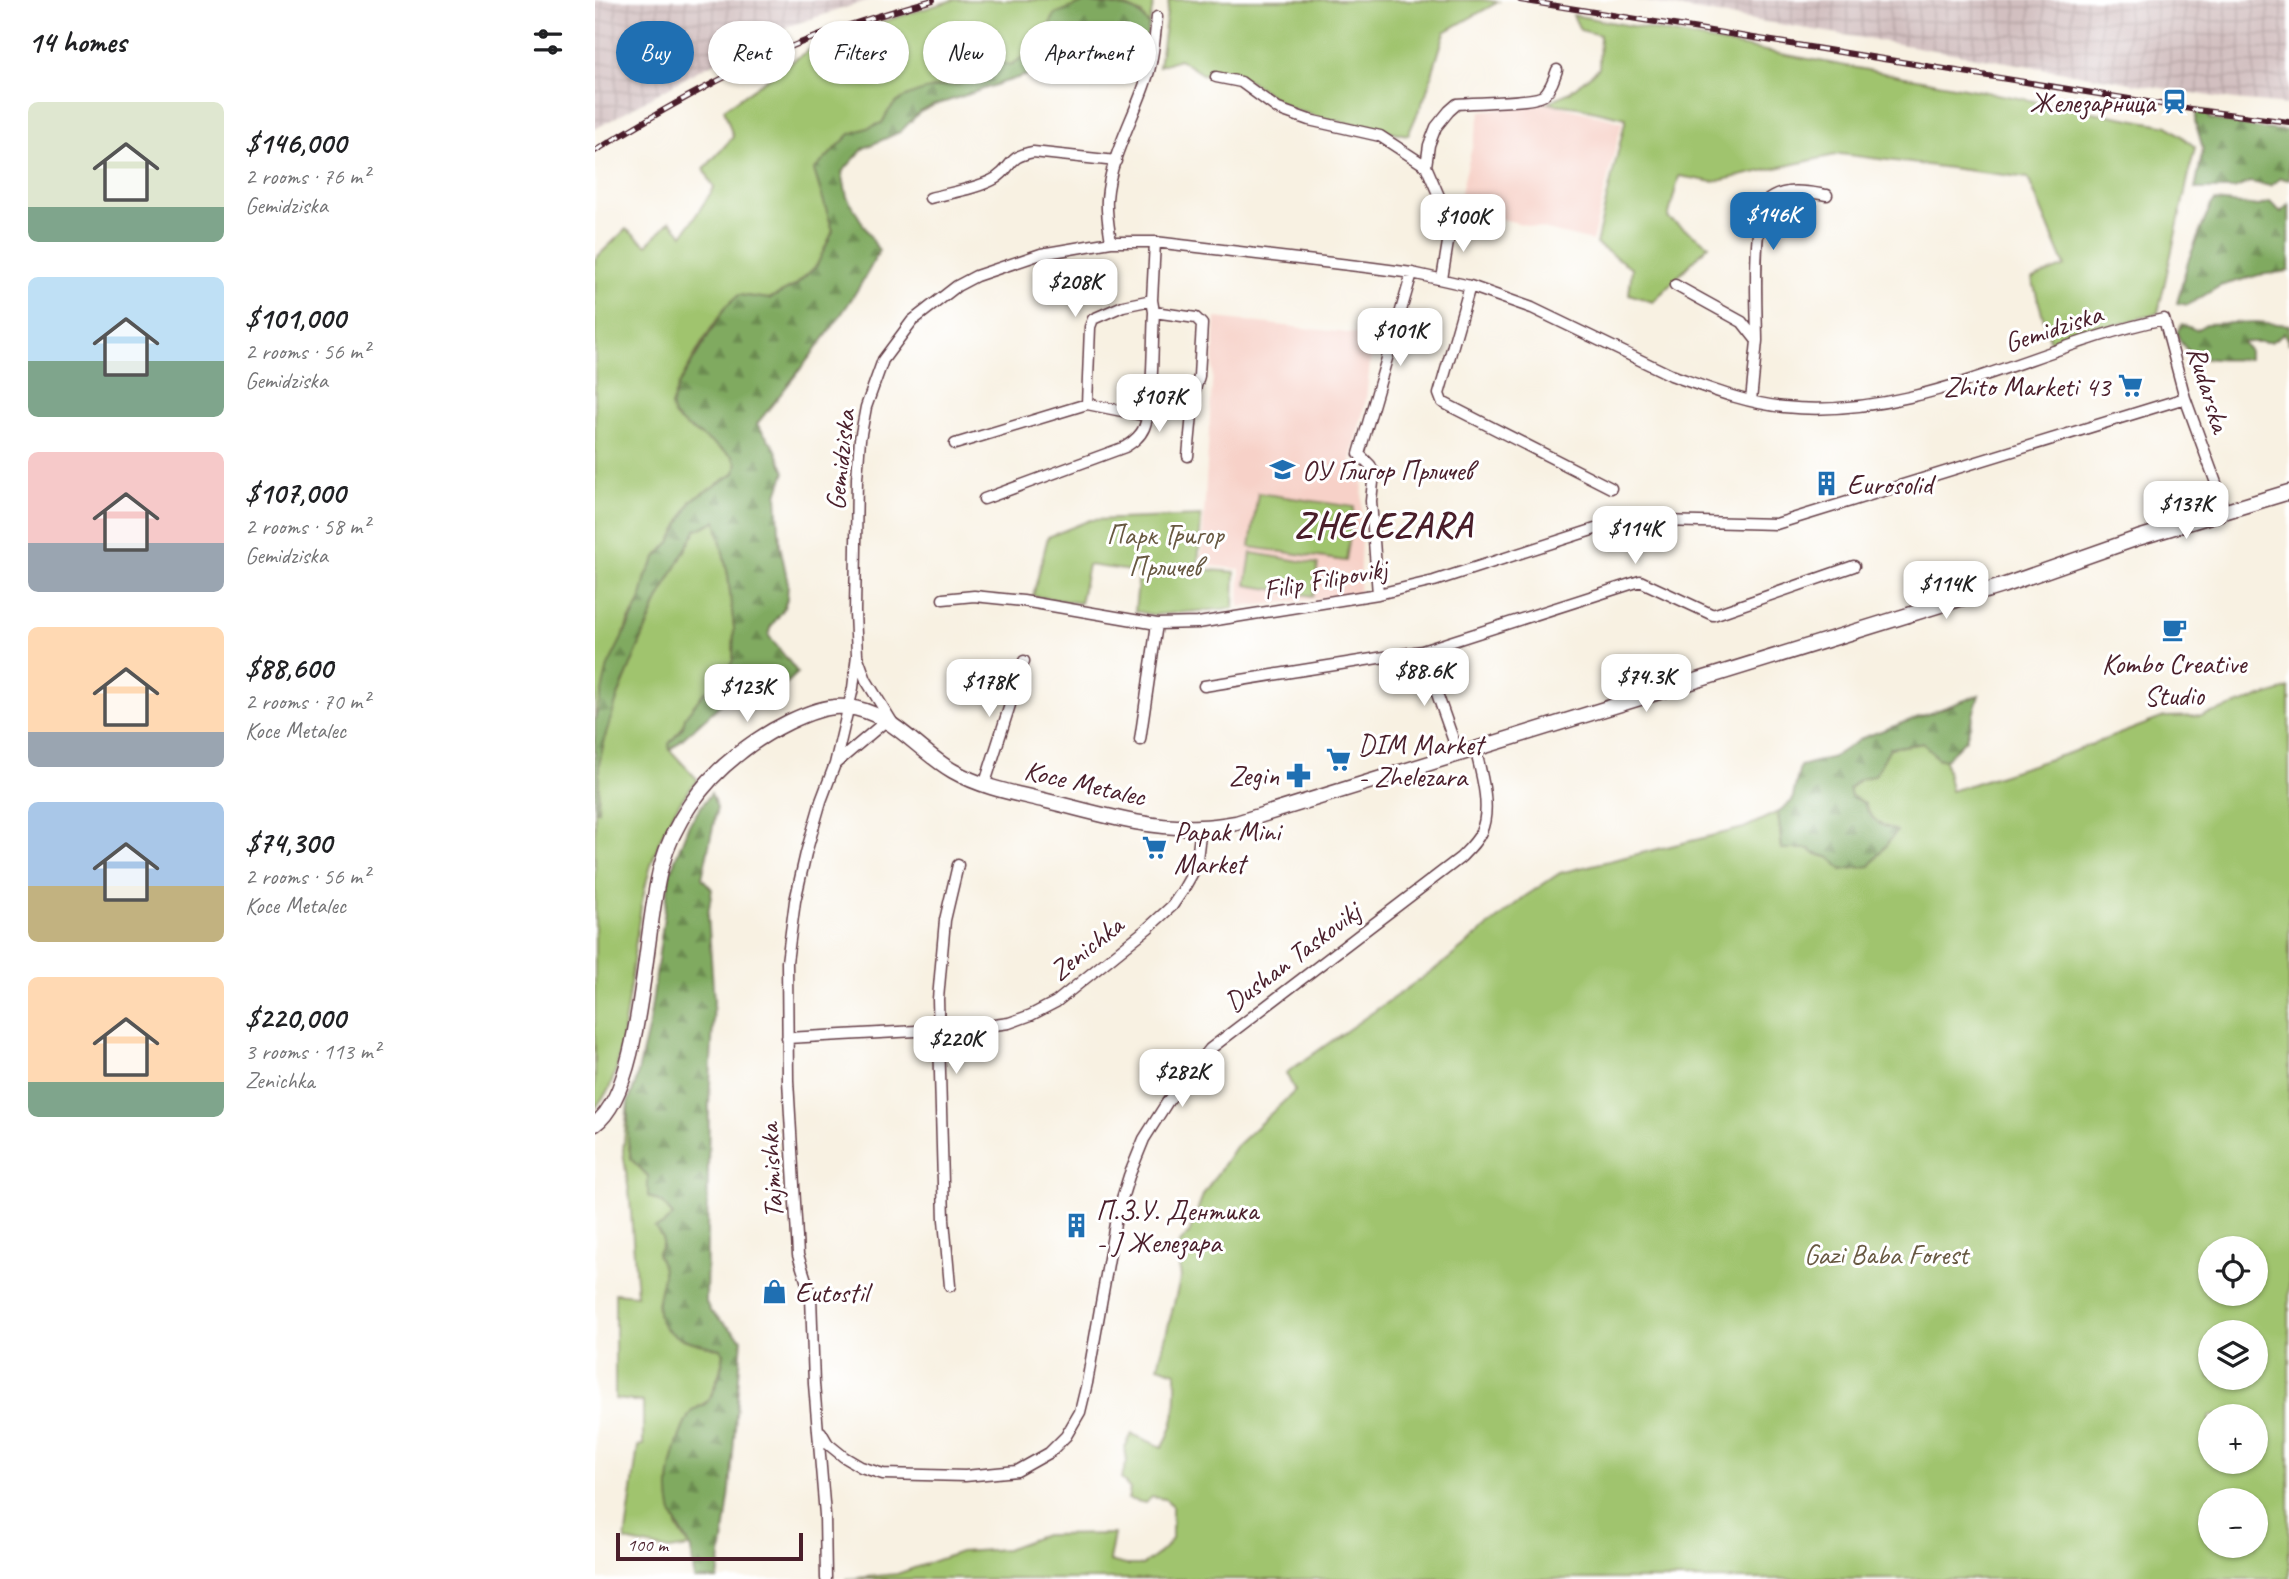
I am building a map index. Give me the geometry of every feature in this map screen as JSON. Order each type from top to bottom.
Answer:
[{"type":"street","points":[[1111,242],[1106,209],[1107,196],[1116,161],[1149,72],[1157,17]]},
{"type":"street","points":[[1442,279],[1451,223],[1426,166],[1429,145],[1436,127],[1457,104],[1528,100],[1543,96],[1552,84],[1556,70]]},
{"type":"street","points":[[1216,78],[1241,82],[1279,109],[1309,120],[1380,136],[1426,166]]},
{"type":"street","points":[[930,198],[999,177],[1012,160],[1033,152],[1116,161]]},
{"type":"street","points":[[1751,401],[1757,341],[1757,236],[1765,202],[1774,196],[1793,191],[1827,195]]},
{"type":"street","name":"Gemidziska","points":[[848,707],[857,655],[855,613],[860,439],[866,407],[883,360],[912,321],[934,302],[967,281],[1041,254],[1111,242],[1155,243],[1412,273],[1471,285],[1532,308],[1671,375],[1751,401],[1781,407],[1822,410],[1910,399],[2049,353],[2164,320]]},
{"type":"street","points":[[984,499],[1125,447],[1139,436],[1147,416],[1154,312],[1152,300],[1155,243]]},
{"type":"street","points":[[1378,594],[1371,501],[1374,473],[1359,454],[1412,273]]},
{"type":"street","points":[[1471,285],[1439,394],[1442,402],[1611,488]]},
{"type":"street","points":[[1675,285],[1742,322],[1757,341]]},
{"type":"street","points":[[1087,404],[1090,327],[1093,318],[1123,306],[1152,300]]},
{"type":"street","points":[[1154,312],[1196,318],[1202,324],[1199,376],[1194,393],[1188,457]]},
{"type":"street","name":"Rudarska","points":[[2164,320],[2185,398],[2224,512]]},
{"type":"street","name":"Filip Filipovikj","points":[[943,599],[974,596],[1023,601],[1157,624],[1198,623],[1378,594],[1434,581],[1623,520],[1776,524],[2185,398]]},
{"type":"street","points":[[955,444],[1087,404],[1147,416]]},
{"type":"street","name":"Koce Metalec","points":[[848,707],[889,721],[917,746],[953,771],[984,786],[1147,823],[1201,827],[1236,823],[2002,586],[2138,538],[2289,492]]},
{"type":"street","points":[[1204,686],[1422,651],[1640,581],[1713,615],[1854,566]]},
{"type":"street","points":[[1140,740],[1157,624]]},
{"type":"street","points":[[1422,651],[1458,753]]},
{"type":"street","points":[[857,655],[866,680],[889,721]]},
{"type":"street","name":"Koce Metalec","points":[[984,786],[1024,661]]},
{"type":"street","points":[[595,1124],[615,1100],[629,1062],[653,901],[666,851],[685,812],[723,765],[755,740],[787,723],[832,706],[848,707]]},
{"type":"street","name":"Tajmishka","points":[[826,1579],[811,1296],[798,1255],[787,1038],[787,962],[795,901],[821,801],[835,764],[848,707]]},
{"type":"street","name":"Tajmishka","points":[[835,764],[889,721]]},
{"type":"street","name":"Dushan Taskovikj","points":[[819,1430],[828,1444],[862,1467],[883,1474],[907,1476],[965,1476],[1017,1471],[1039,1460],[1057,1446],[1074,1425],[1080,1412],[1116,1218],[1144,1139],[1168,1101],[1210,1049],[1460,858],[1476,841],[1485,821],[1486,808],[1475,748]]},
{"type":"street","name":"Zenichka","points":[[787,1038],[972,1028],[1009,1023],[1031,1015],[1056,1002],[1172,906],[1196,867],[1201,827]]},
{"type":"street","points":[[950,1286],[944,1220],[940,962],[945,920],[958,865]]},
{"type":"shaded area","points":[[595,0],[869,0],[795,24],[795,21],[708,21],[708,66],[694,73],[694,21],[616,21],[616,84],[674,84],[595,129]]},
{"type":"shaded area","points":[[1634,0],[2289,0],[2289,105],[2234,100]]},
{"type":"shaded area","points":[[1547,103],[1622,122],[1592,241],[1457,208],[1481,111]]},
{"type":"shaded area","name":"ОУ Глигор Прличев","points":[[1216,318],[1373,336],[1366,400],[1351,461],[1363,480],[1359,595],[1239,607],[1240,569],[1201,565]]},
{"type":"green space","points":[[953,0],[1154,0],[1150,21],[1127,7],[1085,2],[1055,14],[1051,21],[1020,21],[1020,60],[1006,67],[1006,21],[923,21],[923,84],[961,84],[946,85],[905,98],[892,107],[882,123],[850,134],[814,170],[833,231],[817,265],[795,286],[769,299],[739,295],[709,331],[676,393],[671,406],[683,424],[732,456],[737,464],[735,473],[692,500],[671,541],[657,556],[646,576],[640,602],[628,622],[595,721],[595,259],[626,229],[647,245],[670,221],[683,235],[714,188],[704,169],[733,137],[724,109],[760,84],[795,84],[795,60],[809,50],[809,84],[909,84],[909,21],[885,21]]},
{"type":"green space","points":[[1169,0],[1498,2],[1445,32],[1426,94],[1408,135],[1318,117],[1287,107],[1249,80],[1202,74],[1179,59],[1159,66]]},
{"type":"green space","points":[[1085,2],[1121,6],[1137,12],[1145,21],[1051,21],[1055,14]]},
{"type":"green space","points":[[1573,15],[2168,126],[2195,147],[2158,313],[2051,344],[2032,279],[2065,266],[2028,178],[1840,154],[1713,182],[1679,176],[1668,218],[1709,245],[1653,302],[1629,294],[1632,268],[1596,244],[1626,118],[1547,103],[1570,92],[1599,68],[1600,35],[1580,30]]},
{"type":"green space","points":[[1020,59],[1020,78],[1006,82],[1006,64],[1010,65]]},
{"type":"green space","points":[[961,84],[999,84],[920,112],[900,132],[864,148],[842,172],[847,197],[879,251],[838,320],[757,424],[775,448],[785,472],[777,495],[780,545],[788,583],[787,599],[783,610],[770,628],[769,636],[798,673],[774,695],[741,686],[670,750],[669,744],[683,727],[685,717],[702,695],[726,673],[733,660],[734,628],[728,575],[716,521],[696,530],[658,600],[618,696],[599,764],[598,811],[595,811],[595,721],[608,666],[640,602],[646,576],[657,556],[671,541],[692,500],[735,473],[737,464],[732,456],[674,416],[671,406],[679,384],[726,306],[739,295],[769,299],[795,286],[817,265],[833,231],[814,170],[850,134],[882,123],[897,102],[934,88]]},
{"type":"green space","points":[[2197,110],[2210,112],[2209,119],[2289,131],[2289,180],[2280,178],[2271,186],[2250,182],[2234,189],[2195,189],[2203,149],[2195,121]]},
{"type":"green space","points":[[2215,201],[2259,206],[2270,202],[2281,212],[2289,204],[2289,271],[2259,275],[2220,286],[2188,305],[2177,303],[2188,261]]},
{"type":"green space","points":[[2256,322],[2289,325],[2289,344],[2284,333],[2271,342],[2242,342],[2249,350],[2249,359],[2205,358],[2187,350],[2177,332],[2182,324],[2196,330],[2206,324]]},
{"type":"green space","points":[[1258,493],[1354,507],[1346,561],[1250,547]]},
{"type":"green space","name":"Парк Григор Прличев","points":[[1201,516],[1198,569],[1235,572],[1234,608],[1153,615],[1135,611],[1139,572],[1088,565],[1080,603],[1033,596],[1048,537],[1090,520]]},
{"type":"green space","points":[[716,520],[728,575],[734,628],[733,660],[726,673],[702,695],[683,727],[669,744],[670,750],[698,780],[667,824],[649,873],[638,925],[617,1068],[609,1089],[595,1109],[595,811],[598,811],[599,764],[618,696],[658,600],[696,530]]},
{"type":"green space","points":[[1251,553],[1318,564],[1313,596],[1246,585]]},
{"type":"green space","name":"Gazi Baba Forest","points":[[2289,688],[2289,1579],[846,1579],[897,1574],[960,1552],[1006,1549],[1044,1535],[1114,1534],[1109,1561],[1126,1565],[1143,1565],[1163,1550],[1172,1539],[1172,1505],[1165,1499],[1152,1497],[1145,1503],[1128,1499],[1130,1489],[1121,1479],[1127,1462],[1125,1447],[1132,1434],[1162,1447],[1171,1429],[1175,1411],[1176,1372],[1158,1366],[1181,1276],[1177,1259],[1179,1244],[1189,1234],[1203,1195],[1235,1147],[1295,1091],[1286,1073],[1446,961],[1524,897],[1560,873],[1744,828],[1778,812],[1782,849],[1810,849],[1814,853],[1831,858],[1890,838],[1896,831],[1876,821],[1864,803],[1850,796],[1849,789],[1859,780],[1875,775],[1889,748],[1924,743],[1937,758],[1945,760],[1951,791],[2069,753],[2164,717],[2202,716]]},
{"type":"green space","points":[[1979,695],[1966,739],[1945,760],[1937,758],[1924,743],[1890,748],[1875,775],[1859,780],[1849,788],[1851,796],[1864,803],[1876,821],[1897,831],[1870,866],[1842,870],[1831,858],[1813,853],[1810,849],[1782,849],[1778,812],[1792,801],[1800,766],[1833,757],[1862,738]]},
{"type":"green space","points":[[711,793],[717,808],[702,878],[712,889],[708,914],[714,1001],[709,1106],[706,1302],[710,1311],[742,1339],[730,1490],[718,1579],[694,1579],[690,1547],[671,1509],[670,1473],[684,1425],[691,1412],[706,1403],[712,1394],[724,1353],[720,1349],[677,1336],[662,1324],[658,1314],[663,1267],[657,1254],[662,1246],[662,1237],[655,1228],[673,1216],[663,1203],[648,1196],[648,1176],[631,1159],[628,1102],[635,1085],[649,1025],[670,873],[689,824]]},
{"type":"green space","points":[[628,1102],[631,1159],[648,1176],[648,1196],[663,1203],[673,1216],[663,1225],[662,1246],[658,1254],[663,1278],[657,1303],[682,1339],[721,1349],[724,1353],[709,1400],[691,1412],[677,1447],[671,1473],[677,1527],[690,1547],[669,1550],[625,1541],[638,1446],[643,1445],[643,1402],[615,1399],[615,1293],[637,1295],[630,1199],[623,1151]]},
{"type":"railway","points":[[595,151],[697,92],[777,52],[853,24],[933,0]]},
{"type":"railway","points":[[1520,0],[2197,110],[2289,122]]},
{"type":"place","name":"Железарница","points":[[2175,102]]},
{"type":"place","name":"Zhito Marketi 43","points":[[2130,386]]},
{"type":"place","name":"ОУ Глигор Прличев","points":[[1282,470]]},
{"type":"place","name":"Eurosolid","points":[[1827,484]]},
{"type":"place","name":"Kombo Creative Studio","points":[[2174,629]]},
{"type":"place","name":"DIM Market - Zhelezara","points":[[1338,760]]},
{"type":"place","name":"Zegin","points":[[1299,775]]},
{"type":"place","name":"Papak Mini Market","points":[[1154,847]]},
{"type":"place","name":"П.З.У. Дентика - Ј Железара","points":[[1076,1226]]},
{"type":"place","name":"Eutostil","points":[[775,1292]]},
{"type":"district","name":"ZHELEZARA","points":[[1384,525]]}]
